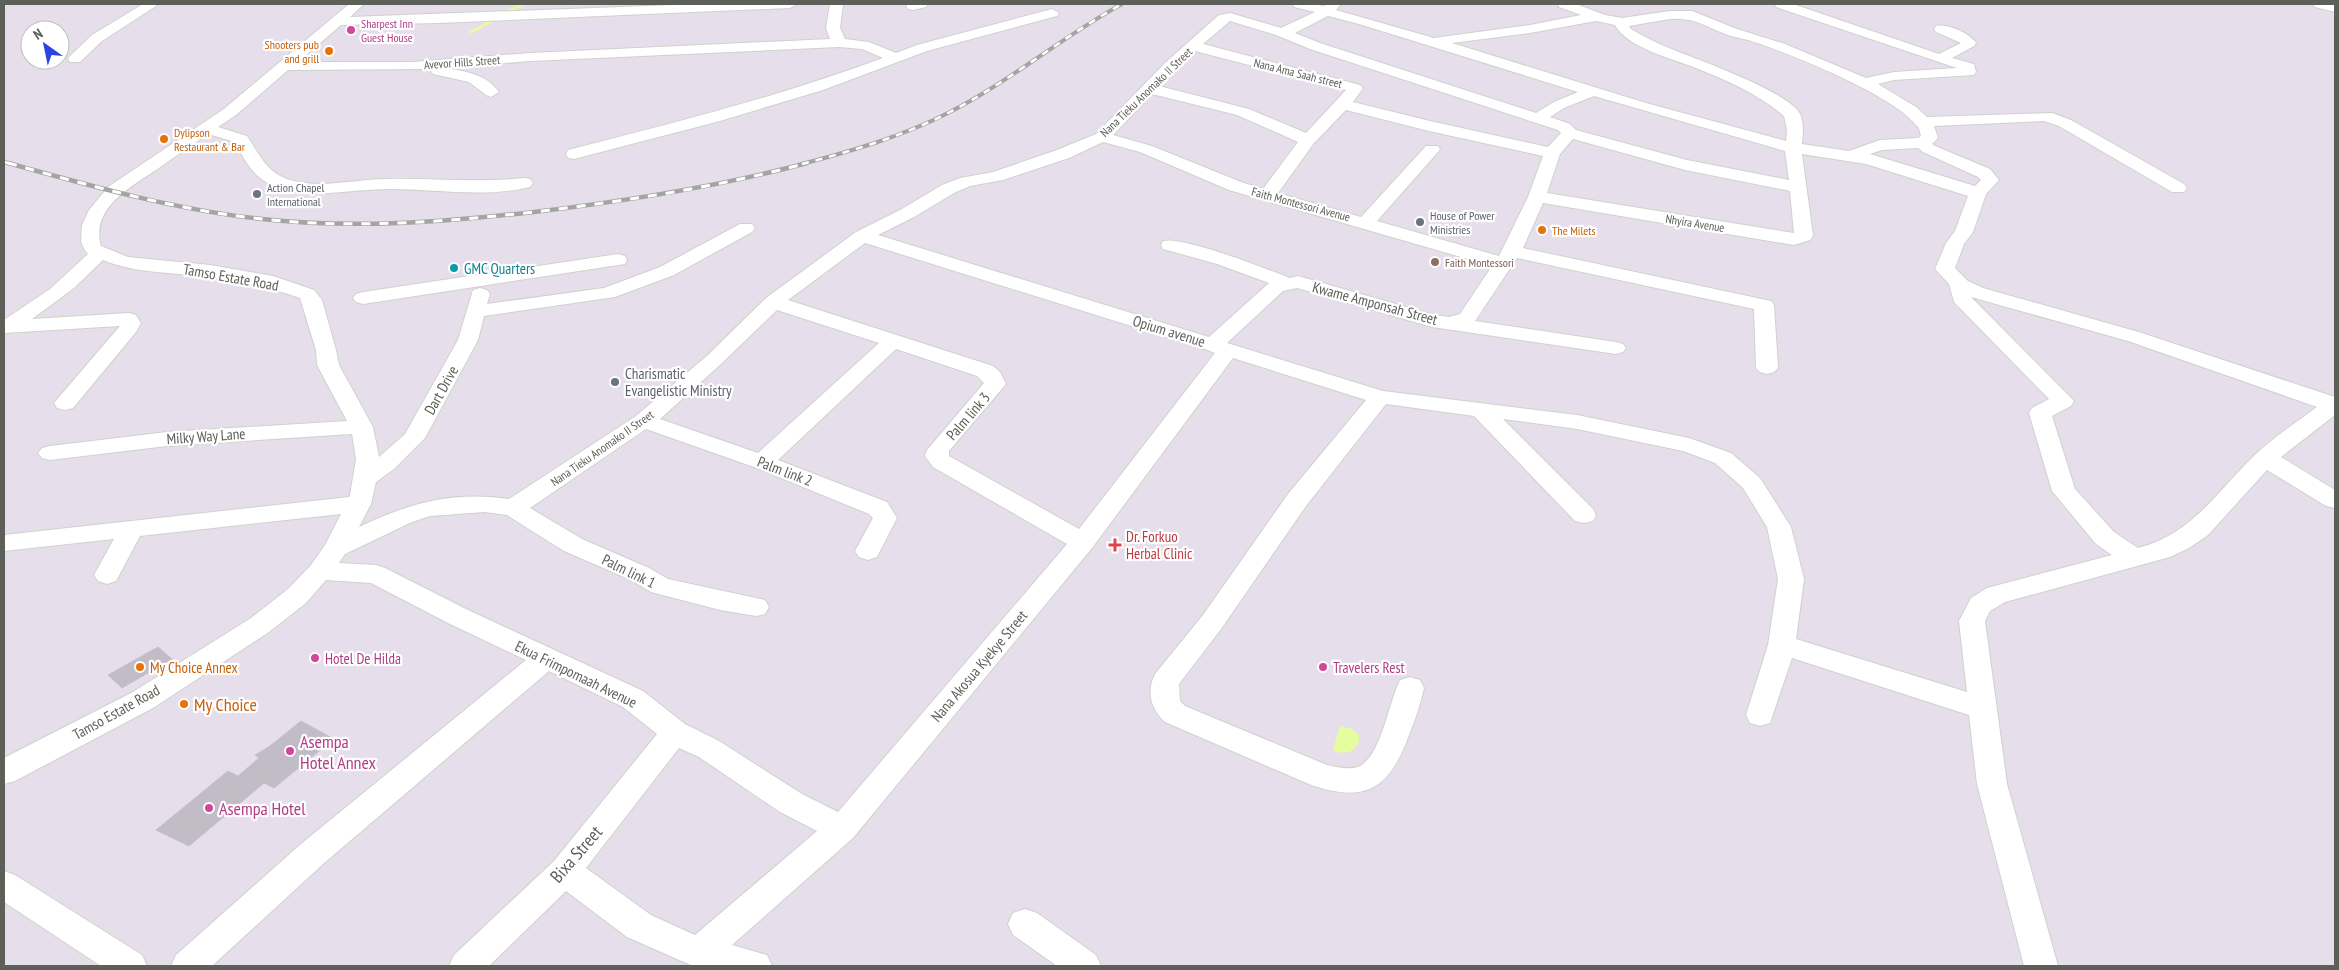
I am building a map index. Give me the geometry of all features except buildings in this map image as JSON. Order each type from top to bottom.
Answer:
[{"type":"street","points":[[75,59],[97,38],[152,4]]},
{"type":"street","points":[[5,328],[46,303],[78,277],[99,253],[93,249],[89,240],[89,233],[95,216],[107,198],[135,176],[206,129],[285,66],[357,4]]},
{"type":"street","points":[[338,21],[440,19],[649,6],[790,4]]},
{"type":"street","points":[[836,4],[833,28],[839,43]]},
{"type":"street","points":[[1299,4],[1330,8],[1350,17],[1592,92],[1793,148],[1831,155],[1851,156],[1882,163],[1978,193]]},
{"type":"street","points":[[1564,4],[1620,22],[1686,14],[1706,19],[1728,30],[1763,40],[1881,90],[1929,126],[1931,133],[1927,140],[1922,143],[1880,145],[1851,156]]},
{"type":"street","points":[[1781,4],[1942,60],[1965,64],[1971,70],[1966,74],[1939,72],[1894,76],[1865,83]]},
{"type":"street","points":[[2320,4],[2335,8]]},
{"type":"street","points":[[1281,32],[1330,8]]},
{"type":"street","points":[[574,154],[664,132],[818,87],[894,57],[1052,13]]},
{"type":"street","points":[[1427,41],[1509,32],[1598,16]]},
{"type":"street","name":"Nana Tieku Anomako II Street","points":[[513,508],[644,421],[715,359],[773,302],[862,236],[908,213],[948,189],[966,182],[998,176],[1063,154],[1102,137],[1148,88],[1219,21],[1230,17],[1281,32]]},
{"type":"street","points":[[1281,32],[1315,46],[1564,127],[1570,133],[1685,165],[1798,187],[1793,148],[1795,130],[1792,114],[1776,101],[1702,65],[1663,52],[1625,32],[1620,22]]},
{"type":"street","points":[[1941,29],[1964,38],[1969,43],[1964,48],[1946,53],[1942,60]]},
{"type":"street","name":"Avevor Hills Street","points":[[285,66],[412,66],[466,61],[839,43],[864,45],[894,57]]},
{"type":"street","name":"Nana Ama Saah street","points":[[1193,46],[1355,88],[1343,104],[1308,140],[1267,195]]},
{"type":"street","points":[[412,66],[477,80],[487,86],[491,92]]},
{"type":"street","points":[[1148,88],[1243,112],[1308,140]]},
{"type":"street","points":[[1538,119],[1555,108],[1592,92]]},
{"type":"street","points":[[1343,104],[1552,154]]},
{"type":"street","points":[[1923,122],[2046,116],[2065,123],[2178,188]]},
{"type":"street","points":[[206,129],[241,139],[266,175],[279,182],[328,189],[387,184],[484,187],[524,184]]},
{"type":"street","name":"Kwame Amponsah Street","points":[[1170,245],[1224,260],[1286,283],[1298,282],[1432,321],[1450,323],[1467,318],[1507,256],[1537,198],[1552,154],[1570,133]]},
{"type":"street","name":"Faith Montessori Avenue","points":[[1102,137],[1146,149],[1235,186],[1366,222],[1507,256],[1764,305],[1767,368]]},
{"type":"street","points":[[1922,143],[1934,152],[1988,176],[1990,180],[1978,193],[1964,232],[1955,243],[1945,268],[1958,282],[1976,292],[2135,337],[2334,404]]},
{"type":"street","points":[[1366,222],[1432,149]]},
{"type":"street","name":"Nhyira Avenue","points":[[1537,198],[1794,239],[1804,236],[1798,187]]},
{"type":"street","points":[[477,310],[608,293],[667,271],[746,228]]},
{"type":"street","name":"Opium avenue","points":[[862,236],[1380,397],[1577,422],[1689,445],[1723,458],[1752,483],[1779,527],[1791,580],[1782,645],[1760,714]]},
{"type":"street","name":"Tamso Estate Road","points":[[4,772],[151,694],[260,625],[297,596],[320,571],[336,548],[359,504],[365,479],[368,459],[362,427],[328,365],[316,307],[307,294],[273,282],[237,275],[124,262],[99,253]]},
{"type":"street","points":[[363,298],[618,260]]},
{"type":"street","name":"Dart Drive","points":[[365,479],[386,464],[414,438],[468,340],[477,310],[482,280]]},
{"type":"street","points":[[1958,282],[1961,298],[2063,401],[2040,413],[2064,491],[2105,538],[2134,558]]},
{"type":"street","points":[[1220,347],[1277,286],[1286,283]]},
{"type":"street","name":"Palm link 3","points":[[773,302],[985,371],[992,377],[995,384],[938,450],[937,456],[941,462],[1009,498],[1083,542]]},
{"type":"street","points":[[5,328],[129,319],[131,322],[129,328],[65,403]]},
{"type":"street","points":[[1450,323],[1616,348]]},
{"type":"street","points":[[762,462],[893,341]]},
{"type":"street","name":"Nana Akosua Kyekye Street","points":[[699,953],[842,829],[1083,542],[1220,347]]},
{"type":"street","points":[[1380,397],[1297,500],[1212,622],[1165,682],[1164,696],[1167,707],[1175,714],[1322,776],[1338,780],[1358,780],[1369,776],[1380,767],[1405,712],[1410,688]]},
{"type":"street","points":[[2041,966],[1992,784],[1981,708],[1972,621],[1980,605],[1996,595],[2161,551],[2180,542],[2198,528],[2265,458],[2334,404]]},
{"type":"street","points":[[1480,409],[1584,515]]},
{"type":"street","name":"Palm link 2","points":[[644,421],[762,462],[878,508],[885,518],[868,552]]},
{"type":"street","name":"Milky Way Lane","points":[[50,453],[108,444],[209,434],[362,427]]},
{"type":"street","points":[[2265,458],[2335,500]]},
{"type":"street","points":[[4,543],[359,504]]},
{"type":"street","points":[[336,548],[402,516],[429,508],[485,504],[513,508]]},
{"type":"street","name":"Palm link 1","points":[[513,508],[574,545],[640,574],[660,586],[720,601],[756,607]]},
{"type":"street","points":[[107,575],[132,528]]},
{"type":"street","name":"Ekua Frimpomaah Avenue","points":[[320,571],[376,574],[432,604],[633,699],[676,732],[709,749],[791,803],[842,829]]},
{"type":"street","points":[[1782,645],[1981,708]]},
{"type":"street","points":[[188,966],[312,854],[547,658]]},
{"type":"street","name":"Bixa Street","points":[[466,966],[565,871],[676,732]]},
{"type":"street","points":[[565,871],[639,926],[699,953],[755,966]]},
{"type":"street","points":[[4,885],[130,966]]},
{"type":"street","points":[[1025,924],[1084,966]]},
{"type":"shaded area","points":[[1340,726],[1352,729],[1359,735],[1357,745],[1351,751],[1343,753],[1333,750]]},
{"type":"waterway","points":[[504,13],[524,4]]},
{"type":"waterway","points":[[471,32],[497,18]]},
{"type":"railway","points":[[802,164],[877,142],[913,129],[948,113],[992,88],[1122,4]]},
{"type":"railway","points":[[4,162],[8,163]]},
{"type":"railway","points":[[8,163],[12,164]]},
{"type":"railway","points":[[8,163],[102,188],[198,210],[262,219],[330,224],[398,223],[534,212],[706,186],[807,163]]},
{"type":"place","name":"Sharpest Inn Guest House","points":[[351,30]]},
{"type":"place","name":"Shooters pub and grill","points":[[329,51]]},
{"type":"place","name":"Dylipson Restaurant & Bar","points":[[164,139]]},
{"type":"place","name":"Action Chapel International","points":[[257,194]]},
{"type":"place","name":"House of Power Ministries","points":[[1420,222]]},
{"type":"place","name":"The Milets","points":[[1542,230]]},
{"type":"place","name":"Faith Montessori","points":[[1435,262]]},
{"type":"place","name":"GMC Quarters","points":[[454,268]]},
{"type":"place","name":"Charismatic Evangelistic Ministry","points":[[615,382]]},
{"type":"place","name":"Dr. Forkuo Herbal Clinic","points":[[1115,545]]},
{"type":"place","name":"Hotel De Hilda","points":[[315,658]]},
{"type":"place","name":"My Choice Annex","points":[[140,667]]},
{"type":"place","name":"Travelers Rest","points":[[1323,667]]},
{"type":"place","name":"My Choice","points":[[184,704]]},
{"type":"place","name":"Asempa Hotel Annex","points":[[290,751]]},
{"type":"place","name":"Asempa Hotel","points":[[209,808]]}]
